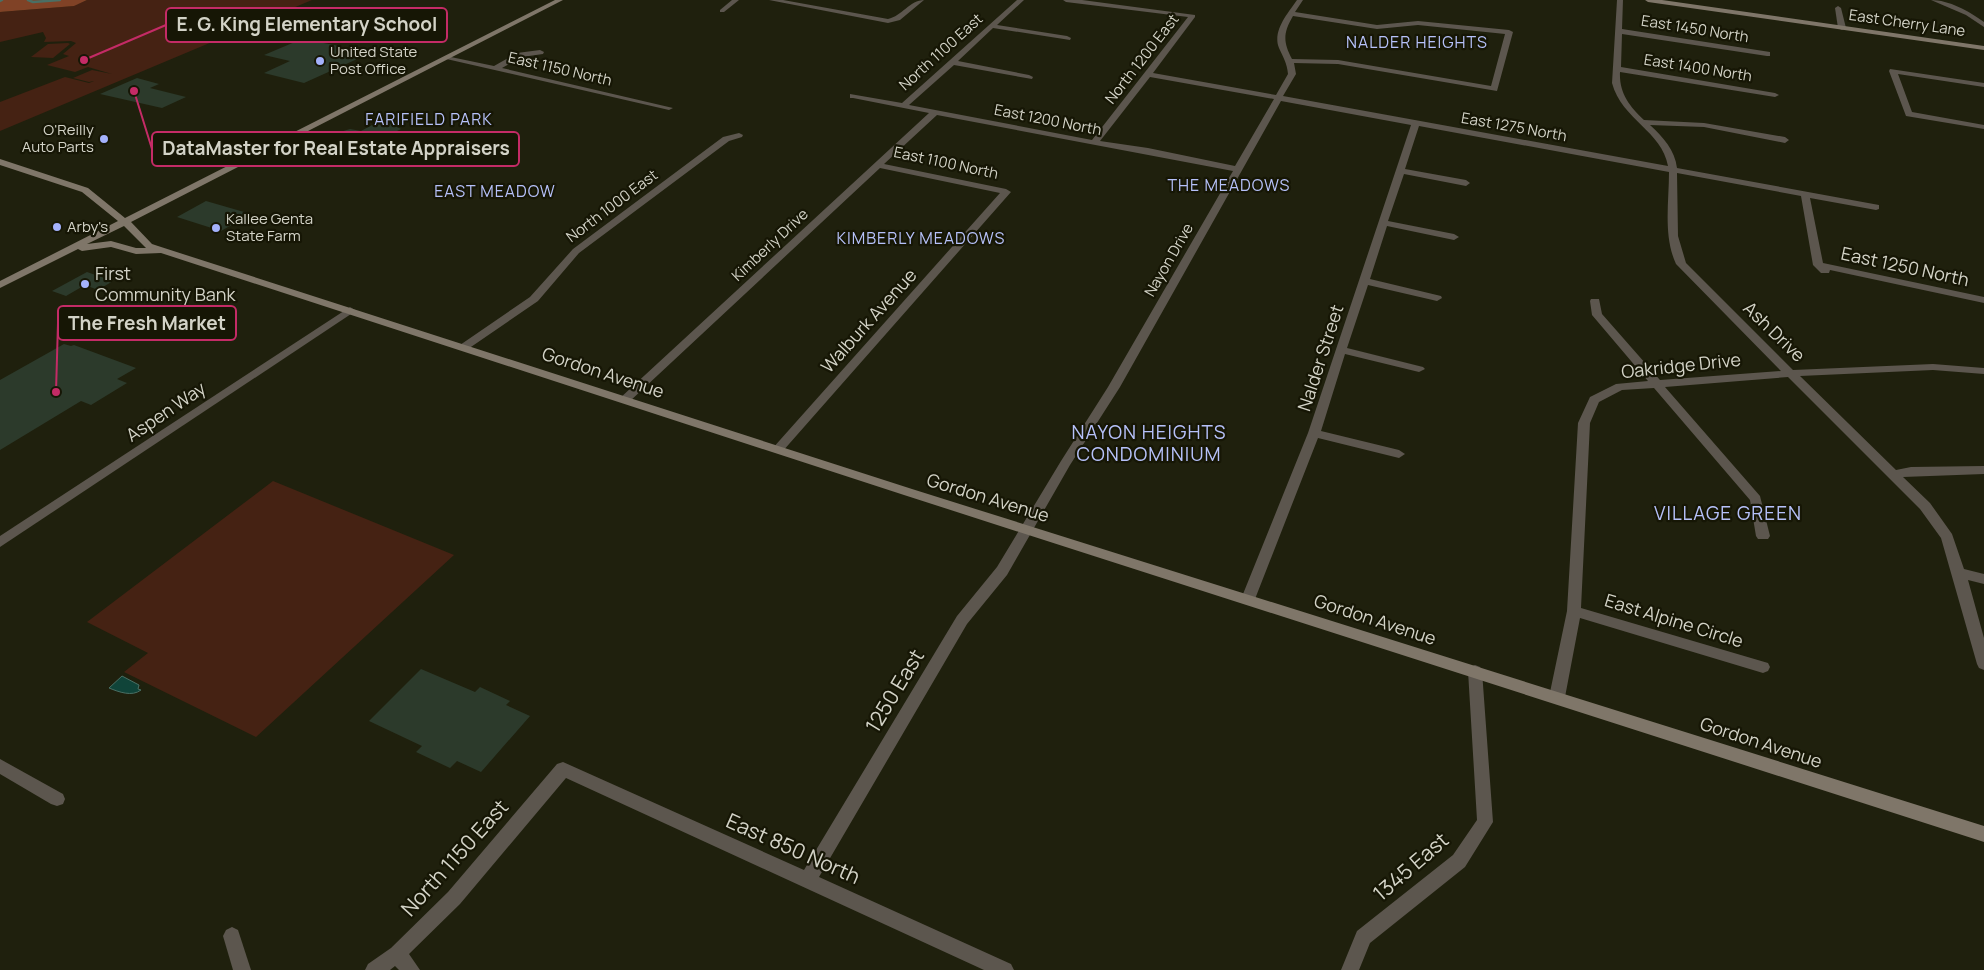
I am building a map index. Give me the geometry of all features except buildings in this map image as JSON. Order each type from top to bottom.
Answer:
[{"type":"main road","points":[[0,285],[560,0]]},
{"type":"main road","name":"East Cherry Lane","points":[[1648,0],[1984,48]]},
{"type":"main road","name":"Gordon Avenue","points":[[0,162],[81,188],[124,221],[149,246],[778,450],[1984,834]]},
{"type":"main road","points":[[65,252],[108,244],[136,251],[165,251]]},
{"type":"street","points":[[722,11],[736,0]]},
{"type":"street","points":[[772,0],[895,21],[921,0]]},
{"type":"street","name":"North 1100 East","points":[[903,106],[1021,0]]},
{"type":"street","name":"North 1200 East","points":[[1066,0],[1193,16],[1094,143]]},
{"type":"street","points":[[1292,14],[1377,27],[1418,23],[1509,32],[1494,89],[1338,62],[1291,61],[1282,45],[1280,35],[1292,14],[1300,0]]},
{"type":"street","name":"Ash Drive","points":[[1620,0],[1616,69],[1618,96],[1626,108],[1644,122],[1661,140],[1670,154],[1673,170],[1674,244],[1680,262],[1791,374],[1895,474],[1925,506],[1947,538],[1959,573],[1984,664]]},
{"type":"street","points":[[1934,0],[1968,14],[1984,25]]},
{"type":"street","points":[[1838,8],[1842,28]]},
{"type":"street","points":[[991,26],[1067,38]]},
{"type":"street","name":"East 1450 North","points":[[1619,31],[1767,54]]},
{"type":"street","points":[[494,69],[520,55],[540,52]]},
{"type":"street","name":"East 1150 North","points":[[446,58],[668,108]]},
{"type":"street","name":"Nayon Drive","points":[[1027,529],[1114,387],[1292,74],[1291,61]]},
{"type":"street","points":[[952,62],[1029,77]]},
{"type":"street","name":"East 1400 North","points":[[1616,69],[1774,95]]},
{"type":"street","points":[[1984,85],[1893,71],[1909,114],[1984,127]]},
{"type":"street","name":"East 1275 North","points":[[1148,74],[1876,207]]},
{"type":"street","name":"East 1200 North","points":[[853,96],[1237,169]]},
{"type":"street","name":"Kimberly Drive","points":[[625,399],[935,112]]},
{"type":"street","points":[[1644,122],[1704,125],[1785,140]]},
{"type":"street","name":"Nalder Street","points":[[1248,600],[1314,433],[1416,123]]},
{"type":"street","name":"North 1000 East","points":[[464,347],[534,299],[576,251],[726,139],[739,135]]},
{"type":"street","name":"East 1100 North","points":[[879,165],[1006,192]]},
{"type":"street","points":[[1401,171],[1466,183]]},
{"type":"street","name":"Walburk Avenue","points":[[778,450],[1006,192]]},
{"type":"street","points":[[1805,194],[1818,266],[1832,277]]},
{"type":"street","points":[[1384,223],[1454,237]]},
{"type":"street","name":"East 1250 North","points":[[1818,266],[1984,300]]},
{"type":"street","points":[[1364,281],[1437,298]]},
{"type":"street","points":[[1595,301],[1597,315],[1756,499],[1763,536]]},
{"type":"street","name":"Aspen Way","points":[[0,542],[350,310]]},
{"type":"street","points":[[1342,350],[1419,369]]},
{"type":"street","name":"Oakridge Drive","points":[[1557,697],[1574,611],[1584,423],[1594,400],[1620,387],[1791,374],[1932,367],[1984,371]]},
{"type":"street","points":[[1314,433],[1399,454]]},
{"type":"street","points":[[1895,474],[1911,470],[1984,470]]},
{"type":"street","name":"1250 East","points":[[808,880],[962,620],[998,577],[1027,529]]},
{"type":"street","points":[[1959,573],[1984,579]]},
{"type":"street","name":"East Alpine Circle","points":[[1574,611],[1763,667]]},
{"type":"street","name":"1345 East","points":[[1350,970],[1363,937],[1459,861],[1485,822],[1475,671]]},
{"type":"street","points":[[0,766],[57,799]]},
{"type":"street","name":"East 850 North","points":[[563,769],[1005,970]]},
{"type":"street","name":"North 1150 East","points":[[374,970],[397,954],[454,898],[563,769]]},
{"type":"street","points":[[232,936],[242,970]]},
{"type":"street","points":[[397,954],[411,970]]},
{"type":"shaded area","points":[[0,0],[87,0],[74,6],[0,12]]},
{"type":"shaded area","points":[[87,0],[312,0],[0,131],[0,102],[65,77],[89,83],[94,81],[89,82],[73,78],[92,70],[112,74],[88,67],[75,72],[47,65],[69,56],[63,54],[76,43],[71,41],[44,42],[46,38],[43,32],[0,42],[0,12],[73,6]]},
{"type":"shaded area","points":[[48,44],[70,44],[53,58],[31,57]]},
{"type":"shaded area","points":[[273,481],[454,555],[256,737],[124,672],[148,653],[87,622]]},
{"type":"water","points":[[122,676],[139,685],[138,689],[141,690],[130,693],[109,688]]},
{"type":"waterway","points":[[28,0],[33,2],[60,0]]},
{"type":"place","name":"E. G. King Elementary School","points":[[84,60]]},
{"type":"place","name":"United State Post Office","points":[[320,61]]},
{"type":"place","name":"DataMaster for Real Estate Appraisers","points":[[134,91]]},
{"type":"place","name":"O'Reilly Auto Parts","points":[[104,139]]},
{"type":"place","name":"Arby's","points":[[57,227]]},
{"type":"place","name":"Kallee Genta State Farm","points":[[216,228]]},
{"type":"place","name":"First Community Bank","points":[[85,284]]},
{"type":"place","name":"The Fresh Market","points":[[56,392]]},
{"type":"district","name":"NALDER HEIGHTS","points":[[1417,42]]},
{"type":"district","name":"FARIFIELD PARK","points":[[429,119]]},
{"type":"district","name":"THE MEADOWS","points":[[1229,185]]},
{"type":"district","name":"EAST MEADOW","points":[[495,191]]},
{"type":"district","name":"KIMBERLY MEADOWS","points":[[921,238]]},
{"type":"district","name":"NAYON HEIGHTS CONDOMINIUM","points":[[1149,443]]},
{"type":"district","name":"VILLAGE GREEN","points":[[1728,513]]}]
